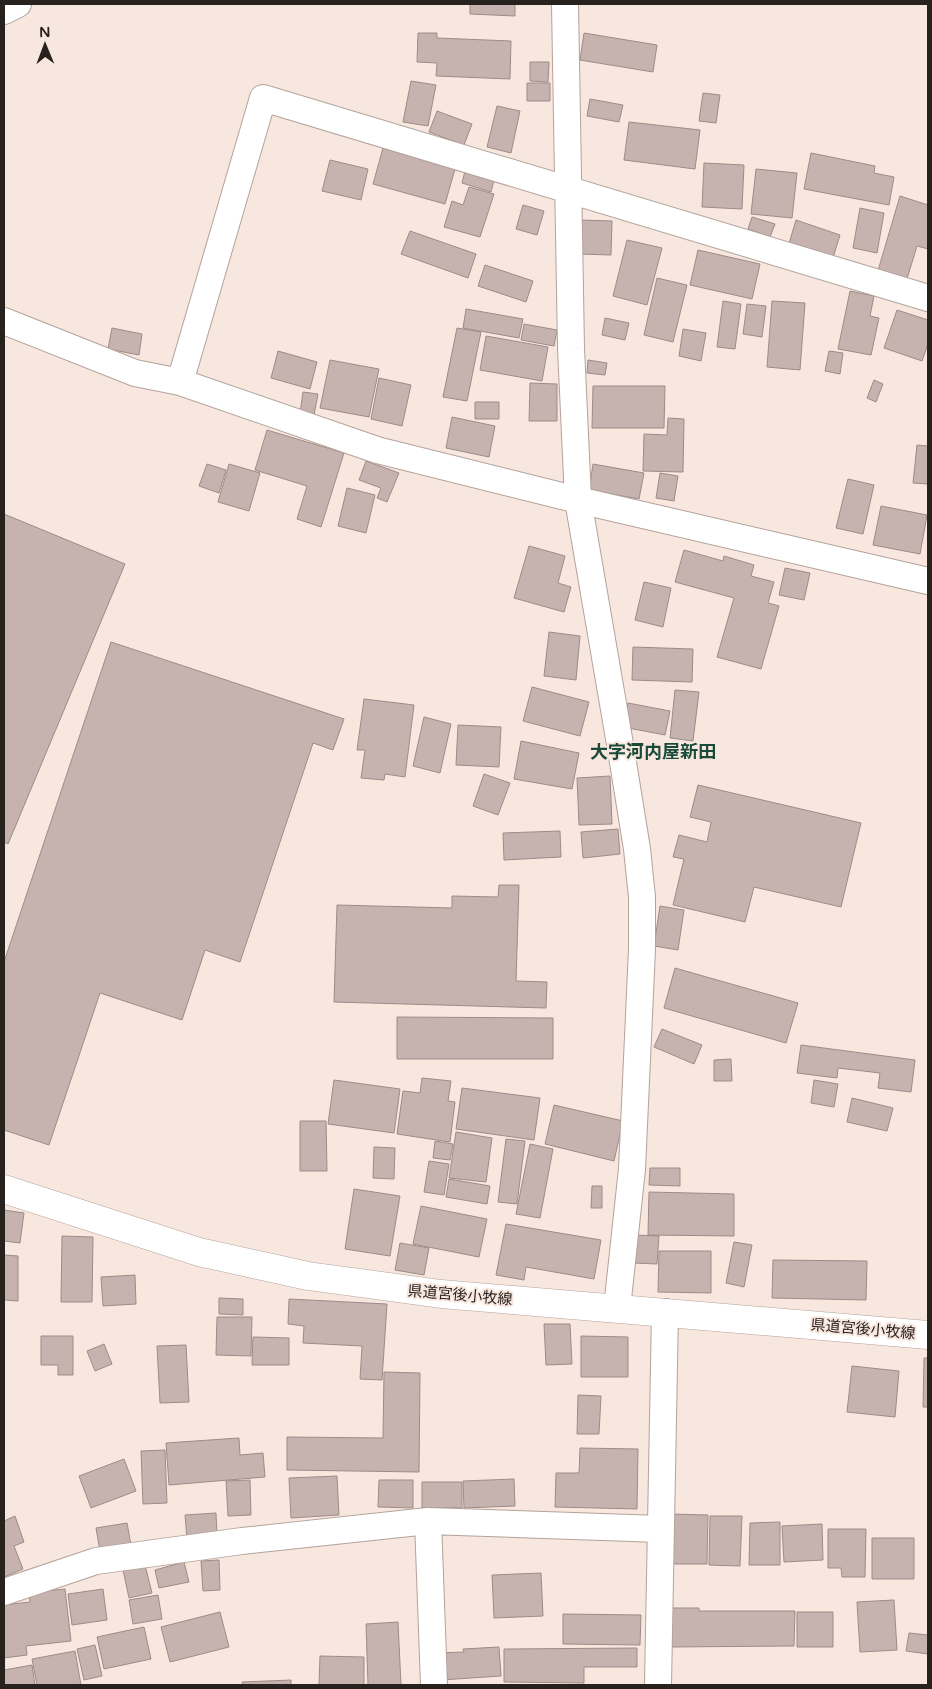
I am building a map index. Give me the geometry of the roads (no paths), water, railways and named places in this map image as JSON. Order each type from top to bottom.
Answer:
[{"type":"main road","name":"県道宮後小牧線","points":[[4,1189],[191,1249],[286,1272],[422,1292],[928,1335]]},
{"type":"street","points":[[4,12],[18,4]]},
{"type":"street","points":[[565,4],[571,348],[578,500],[637,849],[642,897],[642,949],[632,1169],[617,1308]]},
{"type":"street","points":[[180,382],[262,98],[568,192],[928,298]]},
{"type":"street","points":[[4,321],[134,373],[180,382],[377,450],[578,500],[928,581]]},
{"type":"street","points":[[658,1685],[665,1312]]},
{"type":"street","points":[[4,1592],[96,1561],[242,1541],[428,1521],[660,1529]]},
{"type":"street","points":[[428,1521],[434,1685]]},
{"type":"district","name":"大字河内屋新田","points":[[653,752]]}]
